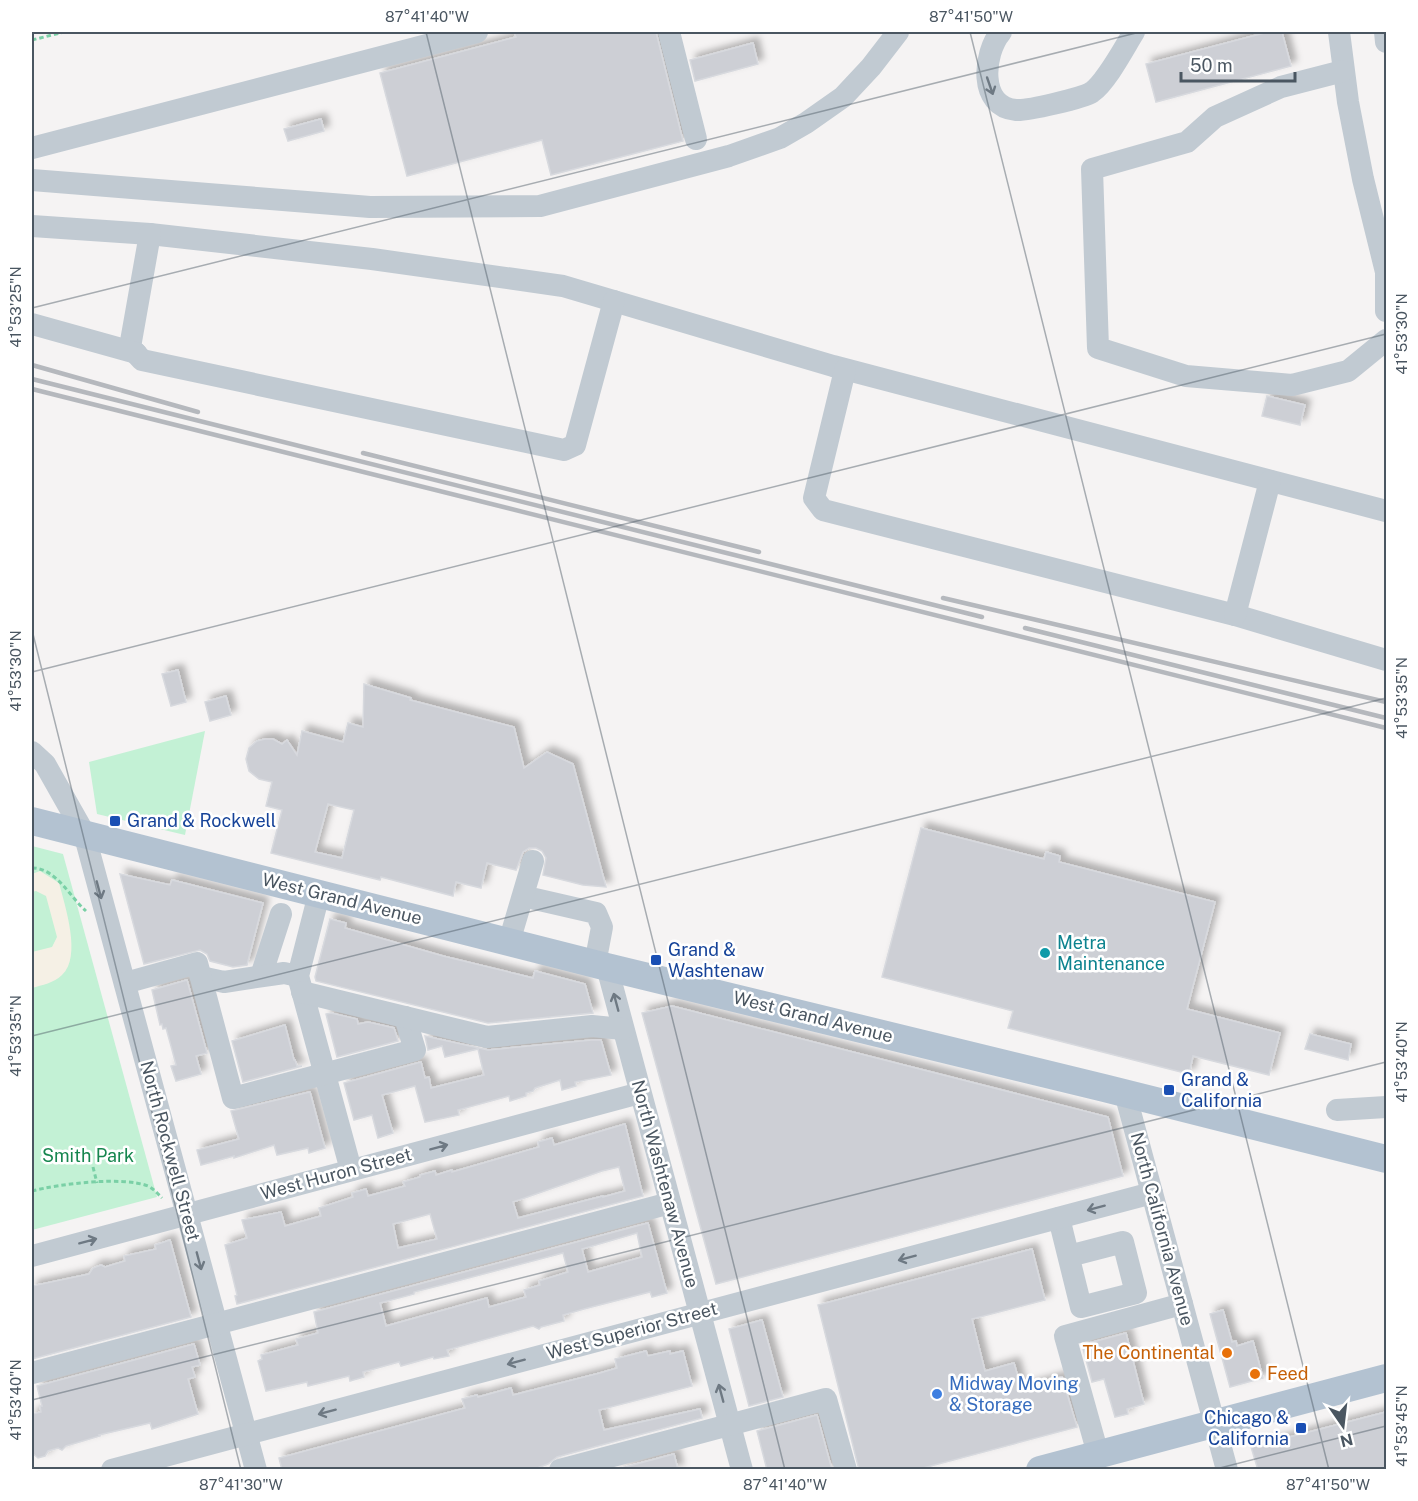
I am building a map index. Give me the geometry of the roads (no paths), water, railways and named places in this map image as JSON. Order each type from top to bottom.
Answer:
[{"type":"main road","name":"West Grand Avenue","points":[[32,820],[601,966],[1386,1159]]},
{"type":"main road","points":[[1040,1470],[1386,1378]]},
{"type":"street","points":[[32,148],[477,32]]},
{"type":"street","points":[[669,32],[696,139]]},
{"type":"street","points":[[32,180],[370,207],[540,206],[729,156],[780,138],[843,97],[871,67],[898,32]]},
{"type":"street","points":[[1001,32],[997,36],[986,65],[988,85],[997,102],[1015,110],[1066,100],[1092,92],[1110,72],[1134,32]]},
{"type":"street","points":[[1339,32],[1343,70],[1363,179],[1386,272],[1386,311]]},
{"type":"street","points":[[1385,32],[1386,42]]},
{"type":"street","points":[[1343,70],[1281,87],[1225,112],[1215,117],[1187,142],[1092,169],[1098,348],[1186,376],[1292,385],[1348,371],[1386,340]]},
{"type":"street","points":[[32,226],[150,234],[372,259],[563,286],[845,370],[1386,511]]},
{"type":"street","points":[[150,234],[130,347],[142,360],[564,450],[575,445],[614,301]]},
{"type":"street","points":[[32,324],[136,353]]},
{"type":"street","points":[[845,370],[814,498],[823,510],[1235,615],[1386,660]]},
{"type":"street","points":[[1235,615],[1270,481]]},
{"type":"street","name":"North Rockwell Street","points":[[32,752],[45,764],[84,833],[256,1470]]},
{"type":"street","points":[[509,942],[533,861]]},
{"type":"street","points":[[319,894],[300,984],[351,1170]]},
{"type":"street","points":[[536,899],[596,913],[602,927],[601,966]]},
{"type":"street","points":[[261,976],[281,914]]},
{"type":"street","points":[[124,983],[197,963],[233,1098],[415,1050],[405,1017]]},
{"type":"street","name":"North Washtenaw Avenue","points":[[601,966],[623,1029],[742,1470]]},
{"type":"street","points":[[201,977],[224,981],[284,973],[300,984],[405,1017],[487,1037],[592,1026],[623,1029]]},
{"type":"street","name":"West Huron Street","points":[[32,1256],[640,1093]]},
{"type":"street","name":"North California Avenue","points":[[1125,1093],[1227,1470]]},
{"type":"street","points":[[1337,1110],[1386,1107]]},
{"type":"street","name":"West Superior Street","points":[[112,1470],[1152,1194]]},
{"type":"street","points":[[32,1373],[670,1203]]},
{"type":"street","points":[[1059,1218],[1069,1256]]},
{"type":"street","points":[[1098,1454],[1065,1336],[1182,1304]]},
{"type":"street","points":[[560,1470],[826,1399],[846,1470]]},
{"type":"railway","points":[[32,365],[198,412]]},
{"type":"railway","points":[[32,379],[982,617]]},
{"type":"railway","points":[[32,389],[1386,728]]},
{"type":"railway","points":[[363,453],[759,552]]},
{"type":"railway","points":[[943,598],[1386,702]]},
{"type":"railway","points":[[1025,628],[1386,718]]},
{"type":"place","name":"Grand & Rockwell","points":[[115,821]]},
{"type":"place","name":"Metra Maintenance","points":[[1045,953]]},
{"type":"place","name":"Grand & Washtenaw","points":[[656,960]]},
{"type":"place","name":"Grand & California","points":[[1169,1090]]},
{"type":"place","name":"The Continental","points":[[1227,1353]]},
{"type":"place","name":"Feed","points":[[1255,1374]]},
{"type":"place","name":"Midway Moving & Storage","points":[[937,1394]]},
{"type":"place","name":"Chicago & California","points":[[1301,1428]]},
{"type":"park label","name":"Smith Park","points":[[88,1156]]}]
